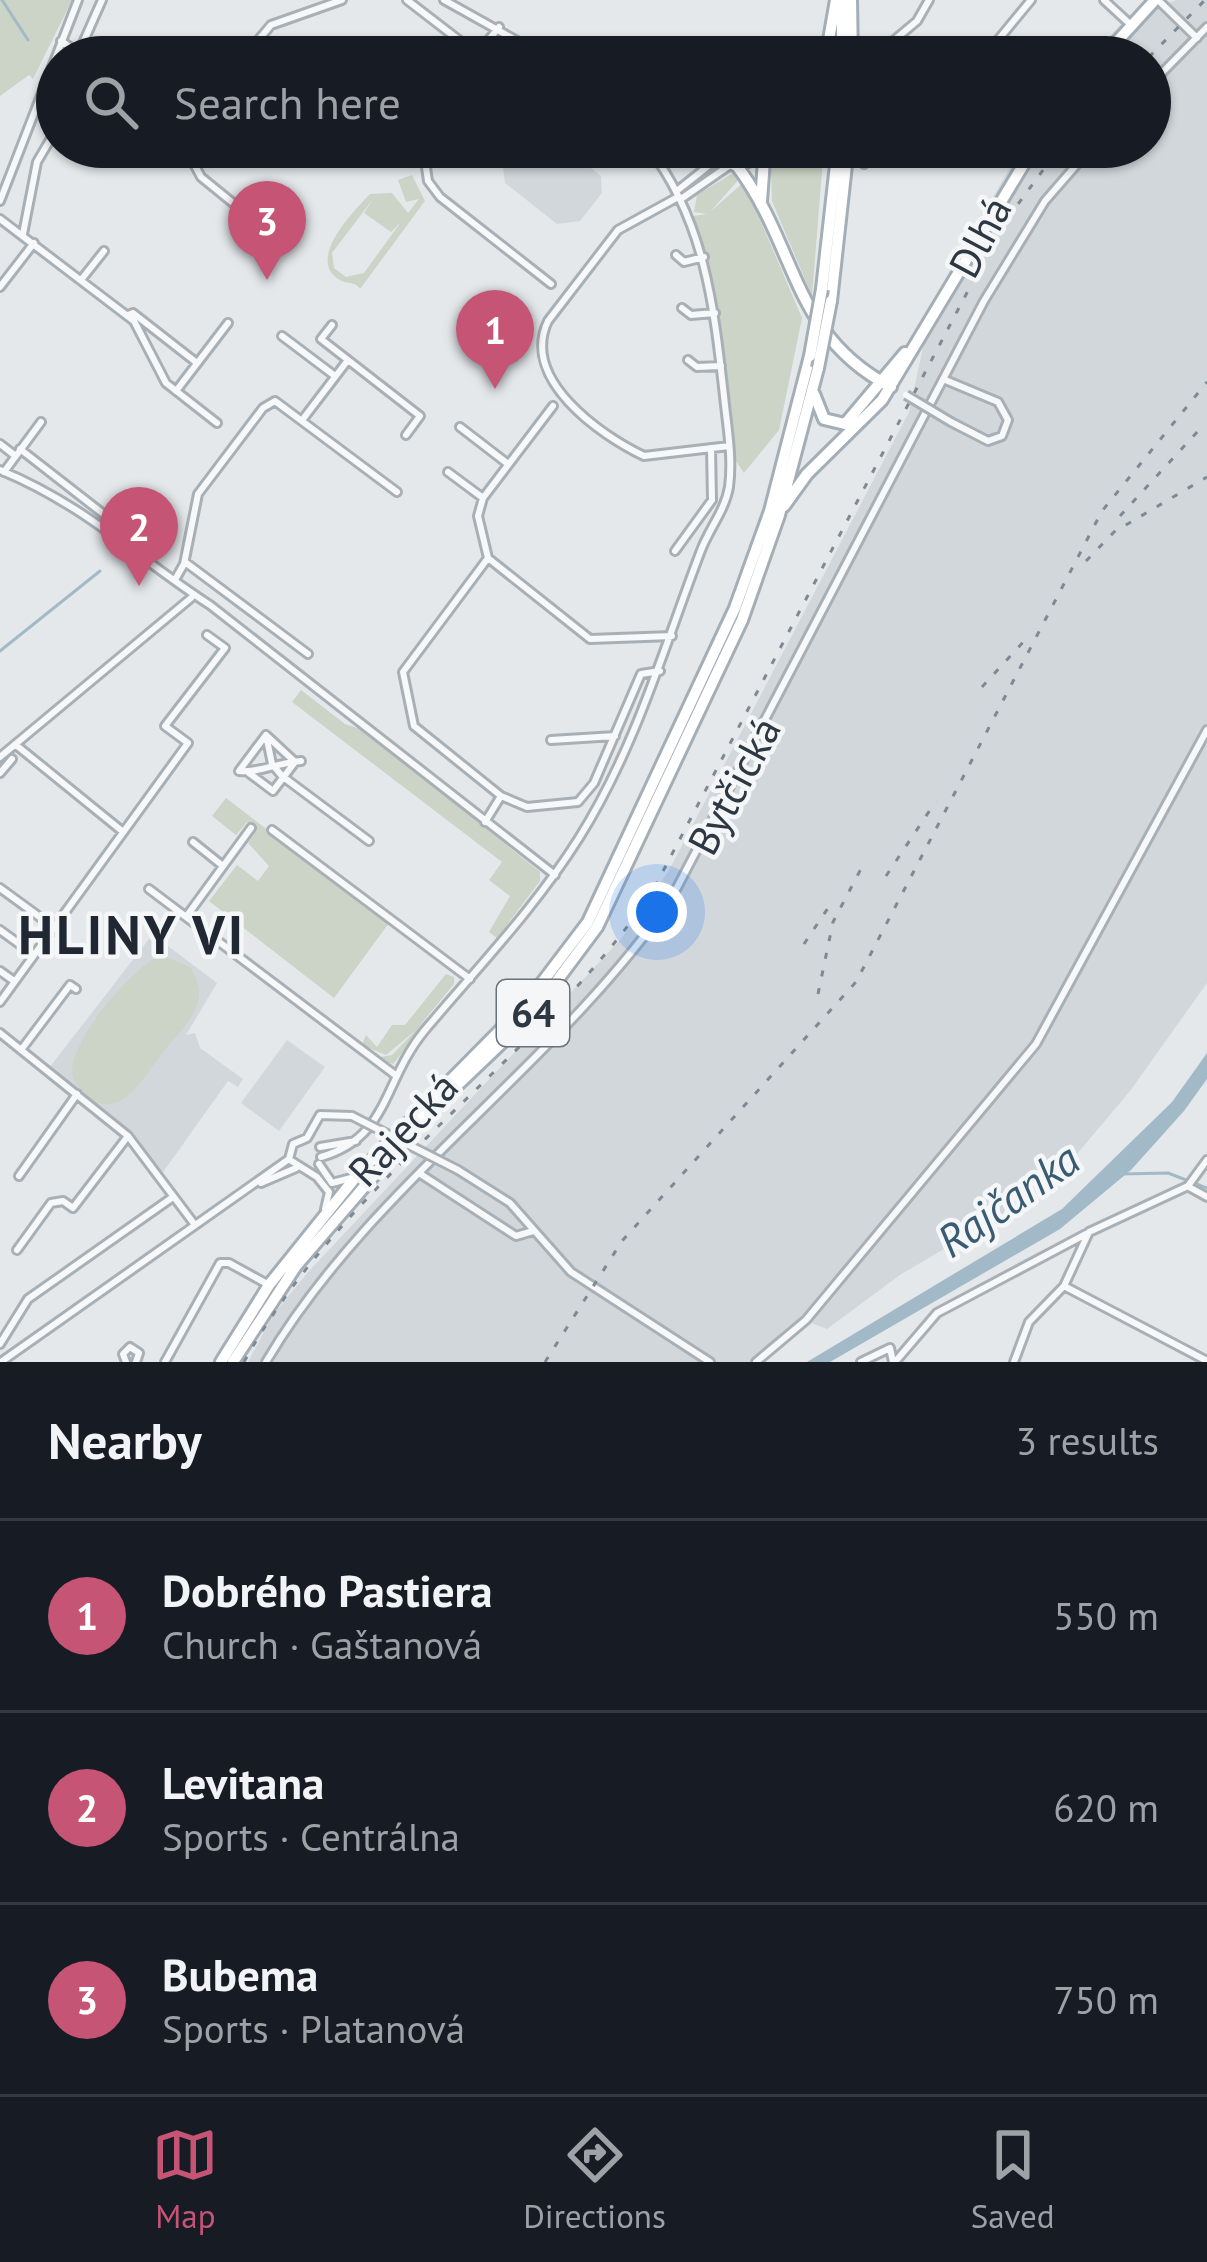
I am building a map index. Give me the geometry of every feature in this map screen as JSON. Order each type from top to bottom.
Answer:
[{"type":"main road","points":[[832,36],[843,0]]},
{"type":"main road","points":[[842,36],[843,0]]},
{"type":"main road","points":[[843,0],[849,36]]},
{"type":"main road","points":[[1122,36],[1156,0]]},
{"type":"main road","points":[[742,168],[819,328],[841,355],[886,384]]},
{"type":"main road","points":[[761,204],[764,168]]},
{"type":"main road","points":[[775,513],[810,356],[837,168]]},
{"type":"main road","points":[[775,513],[813,391],[831,302],[839,168]]},
{"type":"main road","name":"Dlhá","points":[[886,384],[927,327],[1022,168]]},
{"type":"main road","points":[[813,391],[821,414],[838,426],[852,420],[886,384]]},
{"type":"main road","points":[[775,513],[886,384]]},
{"type":"main road","name":"Rajecká","points":[[221,1362],[269,1285],[359,1173],[525,1005],[588,922],[714,659],[775,513]]},
{"type":"main road","name":"Rajecká","points":[[233,1362],[296,1266],[425,1116],[533,1013],[597,927],[724,664],[775,513]]},
{"type":"street","points":[[64,36],[77,0]]},
{"type":"street","points":[[89,36],[102,0]]},
{"type":"street","points":[[262,36],[271,25],[342,0]]},
{"type":"street","points":[[407,0],[451,36]]},
{"type":"street","points":[[444,0],[513,36]]},
{"type":"street","points":[[899,36],[922,15],[929,0]]},
{"type":"street","points":[[1001,36],[1031,0]]},
{"type":"street","points":[[1104,0],[1131,26]]},
{"type":"street","points":[[1156,0],[1197,38]]},
{"type":"street","points":[[492,36],[499,27]]},
{"type":"street","points":[[1171,64],[1207,27]]},
{"type":"street","points":[[0,201],[36,108]]},
{"type":"street","points":[[23,234],[36,167]]},
{"type":"street","points":[[196,168],[201,178],[266,230]]},
{"type":"street","points":[[426,168],[428,181],[440,197],[551,284]]},
{"type":"street","points":[[308,1171],[365,1136],[394,1074],[555,875],[597,807],[660,671],[700,552],[726,500],[729,446],[715,313],[704,257],[679,196],[661,168]]},
{"type":"street","points":[[720,168],[618,230],[548,321],[543,339],[555,388],[626,446],[647,456],[729,446]]},
{"type":"street","name":"Bytčická","points":[[266,1362],[307,1298],[617,970],[670,902],[1011,254],[1045,201],[1074,168]]},
{"type":"street","points":[[0,219],[126,315],[176,391],[217,423]]},
{"type":"street","points":[[0,287],[34,243]]},
{"type":"street","points":[[81,280],[104,251]]},
{"type":"street","points":[[676,255],[684,262],[704,257]]},
{"type":"street","points":[[682,308],[691,315],[715,313]]},
{"type":"street","points":[[126,315],[134,313],[197,363]]},
{"type":"street","points":[[176,391],[228,323]]},
{"type":"street","points":[[332,325],[321,339],[420,416],[406,435]]},
{"type":"street","points":[[282,335],[335,376]]},
{"type":"street","points":[[303,418],[348,360]]},
{"type":"street","points":[[688,360],[697,367],[721,366]]},
{"type":"street","points":[[886,384],[988,441],[1001,436],[1008,420],[998,402],[943,379]]},
{"type":"street","points":[[176,579],[185,563],[195,498],[263,408],[283,403],[397,492]]},
{"type":"street","points":[[553,406],[482,498],[478,517],[488,558],[590,639],[672,636]]},
{"type":"street","points":[[41,422],[2,471],[75,505],[164,570],[191,598],[209,605],[555,875]]},
{"type":"street","points":[[460,427],[508,464]]},
{"type":"street","points":[[0,444],[106,516],[126,498]]},
{"type":"street","points":[[675,551],[712,500],[711,448]]},
{"type":"street","points":[[448,472],[482,498]]},
{"type":"street","points":[[488,558],[410,656],[403,672],[414,726],[501,796],[527,807],[578,802],[594,783],[641,674],[660,671]]},
{"type":"street","points":[[164,570],[185,563]]},
{"type":"street","points":[[185,563],[308,654]]},
{"type":"street","points":[[0,757],[191,598]]},
{"type":"street","points":[[0,1002],[188,743],[165,726],[225,648],[207,634]]},
{"type":"street","points":[[756,1362],[806,1320],[1028,1054],[1207,730]]},
{"type":"street","points":[[267,736],[298,761]]},
{"type":"street","points":[[267,736],[238,771],[256,773],[272,764],[298,761]]},
{"type":"street","points":[[267,736],[272,764],[284,777],[369,841]]},
{"type":"street","points":[[551,740],[614,736]]},
{"type":"street","points":[[16,745],[122,831]]},
{"type":"street","points":[[0,773],[12,759]]},
{"type":"street","points":[[246,771],[267,791],[298,761]]},
{"type":"street","points":[[485,822],[501,796]]},
{"type":"street","points":[[186,917],[251,828]]},
{"type":"street","points":[[272,830],[470,979]]},
{"type":"street","points":[[193,842],[224,866]]},
{"type":"street","points":[[0,888],[52,926]]},
{"type":"street","points":[[149,889],[394,1074]]},
{"type":"street","points":[[0,930],[33,954]]},
{"type":"street","points":[[0,971],[14,981]]},
{"type":"street","points":[[21,1050],[70,985],[76,989]]},
{"type":"street","points":[[0,1034],[128,1136],[195,1225]]},
{"type":"street","points":[[0,1051],[8,1040]]},
{"type":"street","points":[[19,1176],[77,1094]]},
{"type":"street","points":[[1,1362],[289,1159],[293,1144],[307,1138],[320,1115],[352,1116],[502,1196],[571,1272],[710,1362]]},
{"type":"street","points":[[17,1250],[51,1203],[63,1201],[74,1208],[128,1136]]},
{"type":"street","points":[[307,1138],[320,1147],[365,1136]]},
{"type":"street","points":[[320,1147],[320,1161],[336,1184],[359,1173]]},
{"type":"street","points":[[289,1159],[328,1192],[318,1223]]},
{"type":"street","points":[[894,1362],[938,1313],[1191,1182],[1207,1160]]},
{"type":"street","points":[[243,1192],[296,1168]]},
{"type":"street","points":[[422,1175],[516,1236],[533,1231]]},
{"type":"street","points":[[1191,1182],[1207,1197]]},
{"type":"street","points":[[0,1344],[28,1299],[174,1197]]},
{"type":"street","points":[[1014,1362],[1029,1322],[1064,1286],[1089,1232]]},
{"type":"street","points":[[165,1362],[220,1264],[269,1285]]},
{"type":"street","points":[[1064,1286],[1207,1361]]},
{"type":"street","points":[[126,1362],[123,1354],[130,1348],[139,1353],[136,1362]]},
{"type":"street","points":[[861,1362],[890,1348],[894,1362]]},
{"type":"shaded area","points":[[1177,0],[1207,0],[1207,983],[1130,1091],[1050,1186],[900,1275],[827,1329],[806,1321],[749,1362],[248,1362],[273,1315],[309,1271],[621,939],[668,872],[909,412],[933,301],[1010,168],[1171,168],[1171,36],[1110,36],[1131,14]]},
{"type":"shaded area","points":[[503,168],[591,168],[601,176],[602,193],[580,221],[557,224],[505,183]]},
{"type":"shaded area","points":[[149,939],[160,940],[217,983],[186,1035],[195,1033],[200,1048],[243,1079],[238,1087],[228,1081],[161,1175],[130,1134],[49,1068]]},
{"type":"shaded area","points":[[287,1040],[325,1067],[279,1131],[241,1103]]},
{"type":"green space","points":[[0,0],[72,0],[54,36],[36,36],[33,79],[29,75],[0,96]]},
{"type":"green space","points":[[771,168],[822,168],[812,296],[772,201]]},
{"type":"green space","points":[[735,172],[740,178],[710,212],[744,182],[802,318],[779,430],[744,473],[734,458],[715,289],[693,216],[707,214],[694,212],[697,195]]},
{"type":"green space","points":[[412,175],[425,201],[360,289],[329,269],[330,247],[370,194],[392,193],[408,213],[419,199],[406,202],[398,180]],"holes":[[[373,199],[364,213],[391,232],[401,222],[364,273],[346,277],[334,268],[332,253]]]},
{"type":"green space","points":[[301,690],[345,724],[363,730],[540,872],[540,881],[497,938],[489,932],[510,896],[489,880],[502,862],[292,702]]},
{"type":"green space","points":[[226,798],[389,923],[334,998],[209,901],[237,865],[258,881],[269,866],[248,843],[257,830],[247,822],[236,835],[212,816]]},
{"type":"green space","points":[[161,955],[190,967],[199,989],[195,1010],[134,1089],[112,1104],[100,1103],[73,1079],[79,1048],[118,991]]},
{"type":"green space","points":[[446,974],[454,977],[454,984],[417,1029],[456,987],[393,1064],[375,1058],[392,1055],[416,1030],[386,1055],[362,1045],[366,1035],[377,1047],[392,1025],[405,1025]]},
{"type":"water","points":[[1207,1053],[1207,1079],[1184,1111],[1131,1170],[1060,1229],[830,1362],[807,1362],[1062,1209],[1172,1102]]},
{"type":"waterway","points":[[2,0],[28,40]]},
{"type":"waterway","points":[[0,651],[100,571]]},
{"type":"waterway","points":[[1122,1174],[1168,1173],[1207,1188]]},
{"type":"railway","points":[[1170,36],[1205,0]]},
{"type":"railway","points":[[244,1362],[285,1297],[333,1236],[552,1013],[651,894],[1002,226],[1045,168]]},
{"type":"railway","points":[[545,1362],[622,1241],[856,982],[1102,511],[1207,382]]},
{"type":"railway","points":[[1120,516],[1199,430]]},
{"type":"railway","points":[[1086,561],[1114,532],[1207,477]]},
{"type":"railway","points":[[982,687],[1025,640]]},
{"type":"railway","points":[[886,876],[936,801]]},
{"type":"railway","points":[[818,994],[833,922],[863,865]]},
{"type":"railway","points":[[804,944],[832,902]]},
{"type":"place","name":"Bubema","points":[[267,280]]},
{"type":"place","name":"Dobrého Pastiera","points":[[495,389]]},
{"type":"place","name":"Levitana","points":[[139,586]]},
{"type":"district","name":"HLINY VI","points":[[132,935]]},
{"type":"water label","name":"Rajčanka","points":[[1008,1200]]}]
